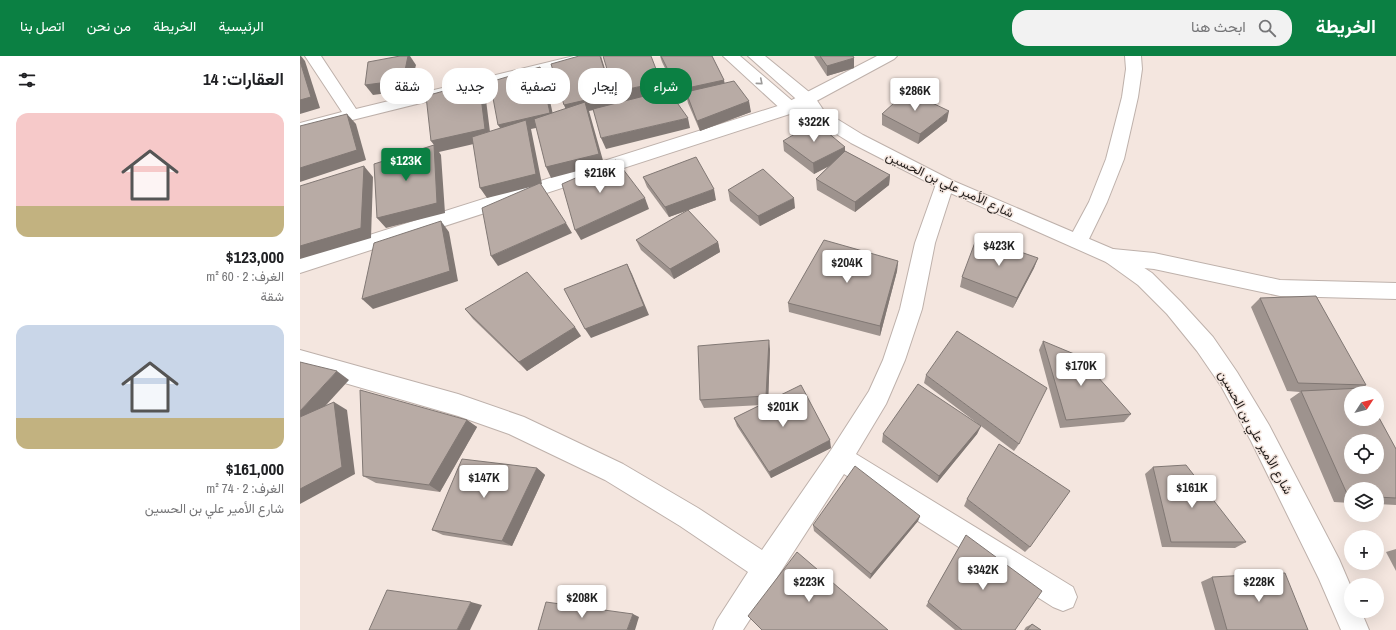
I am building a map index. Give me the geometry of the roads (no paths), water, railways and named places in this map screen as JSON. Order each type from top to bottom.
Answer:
[{"type":"street","points":[[313,56],[352,114]]},
{"type":"street","points":[[528,56],[544,68],[594,56]]},
{"type":"street","points":[[731,56],[790,108]]},
{"type":"street","name":"شارع الأمير علي بن الحسين","points":[[756,56],[813,107],[857,140],[945,184],[1113,257],[1145,279],[1174,308],[1205,344],[1229,379],[1260,433],[1325,562],[1355,630]]},
{"type":"street","points":[[300,265],[790,108],[813,107],[890,56]]},
{"type":"street","points":[[1078,242],[1098,202],[1115,159],[1130,97],[1134,69],[1133,56]]},
{"type":"street","points":[[300,128],[506,77]]},
{"type":"street","points":[[727,630],[766,568],[840,458],[878,396],[894,360],[911,309],[925,243],[945,184]]},
{"type":"street","points":[[1113,257],[1154,261],[1280,288],[1396,291]]},
{"type":"street","points":[[300,360],[458,405],[516,425],[614,472],[689,517],[766,568]]},
{"type":"street","points":[[840,458],[1063,597]]}]
